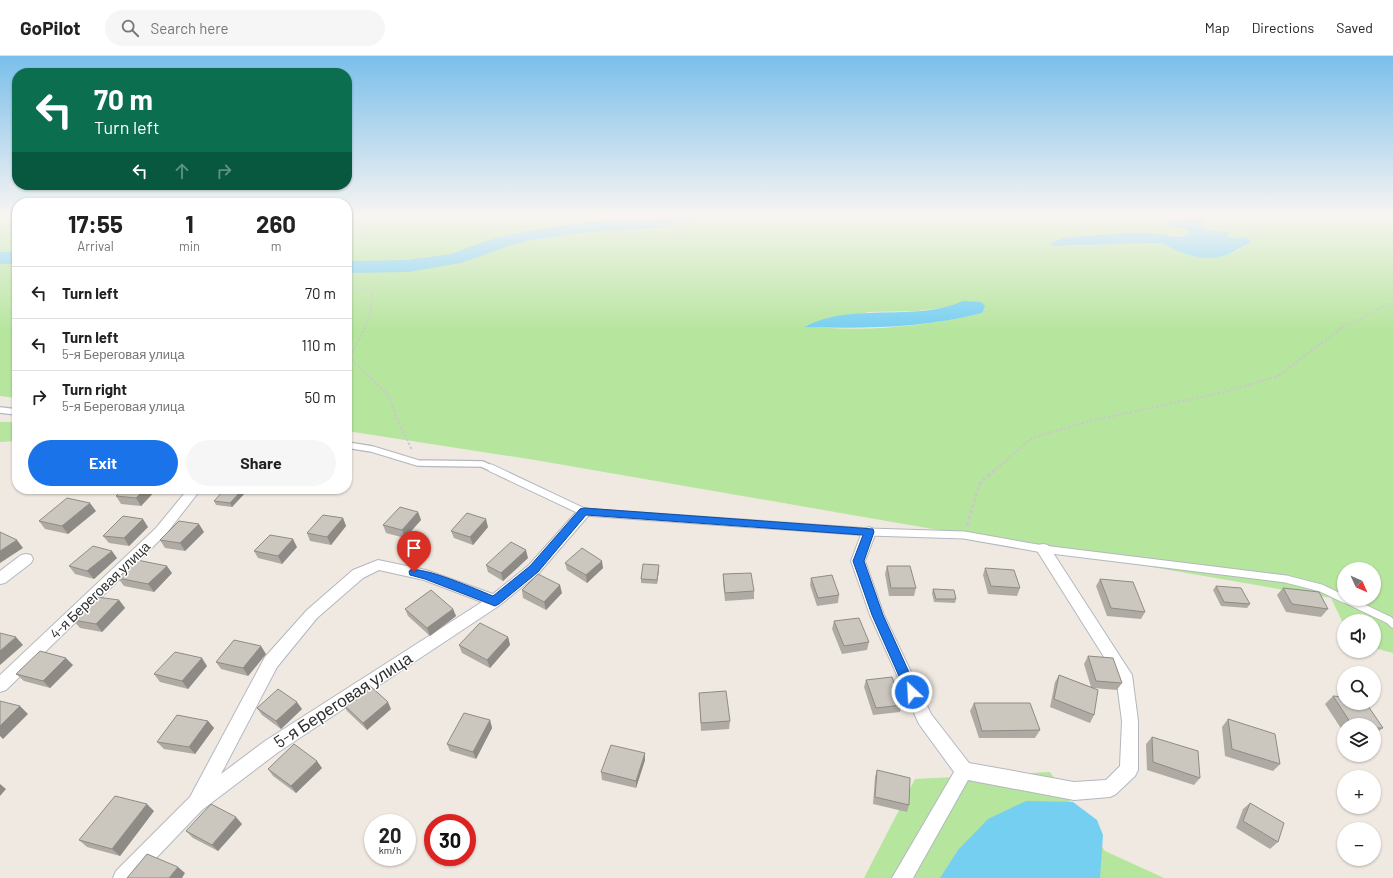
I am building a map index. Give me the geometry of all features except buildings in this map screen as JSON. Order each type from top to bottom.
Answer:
[{"type":"street","name":"4-я Береговая улица","points":[[0,685],[161,531],[191,494]]},
{"type":"street","name":"5-я Береговая улица","points":[[123,878],[196,804],[271,747],[495,601],[534,569],[584,512]]},
{"type":"street","points":[[869,532],[858,561],[878,615],[925,719],[964,771],[1074,791],[1110,788],[1129,770],[1130,721],[1124,675],[1043,549]]},
{"type":"street","points":[[0,579],[26,559]]},
{"type":"street","name":"5-я Береговая улица","points":[[196,804],[271,662],[312,614],[358,574],[378,565],[426,575],[495,601]]},
{"type":"street","points":[[902,878],[964,771]]},
{"type":"lane","points":[[0,410],[12,411]]},
{"type":"lane","points":[[352,446],[372,449],[418,463],[482,464],[584,512],[869,532],[964,535],[1043,549],[1286,579],[1321,588],[1337,596]]},
{"type":"lane","points":[[1359,606],[1389,620],[1393,624]]},
{"type":"path","points":[[352,287],[372,292],[370,316],[352,354]]},
{"type":"path","points":[[964,535],[980,483],[1032,438],[1090,421],[1224,392],[1278,376],[1344,326],[1393,302]]},
{"type":"path","points":[[352,360],[389,396],[400,426],[418,463]]},
{"type":"green space","points":[[0,254],[12,254],[12,397],[0,396]]},
{"type":"green space","points":[[352,254],[1186,254],[1201,258],[1228,254],[1393,254],[1393,653],[1381,650],[1381,614],[1339,614],[1331,598],[535,460],[352,432]],"holes":[[[948,307],[981,313],[960,318],[894,327],[849,329],[805,326],[869,312],[917,311]]]},
{"type":"green space","points":[[0,422],[12,422],[12,441],[0,442]]},
{"type":"green space","points":[[1050,772],[1105,851],[1164,878],[864,878],[915,779]]},
{"type":"water","points":[[1186,254],[1228,254],[1215,258],[1201,258]]},
{"type":"water","points":[[963,301],[981,302],[985,306],[982,313],[916,325],[849,328],[804,327],[823,319],[843,315],[925,311]]},
{"type":"water","points":[[1026,801],[1073,802],[1097,820],[1103,835],[1100,878],[940,878],[958,850],[988,819]]},
{"type":"waterway","points":[[352,267],[408,266],[454,259],[467,254]]},
{"type":"waterway","points":[[0,258],[12,258]]},
{"type":"route","points":[[414,572],[426,575],[495,601],[534,569],[584,512],[869,532],[858,561],[878,615],[912,692]]}]
